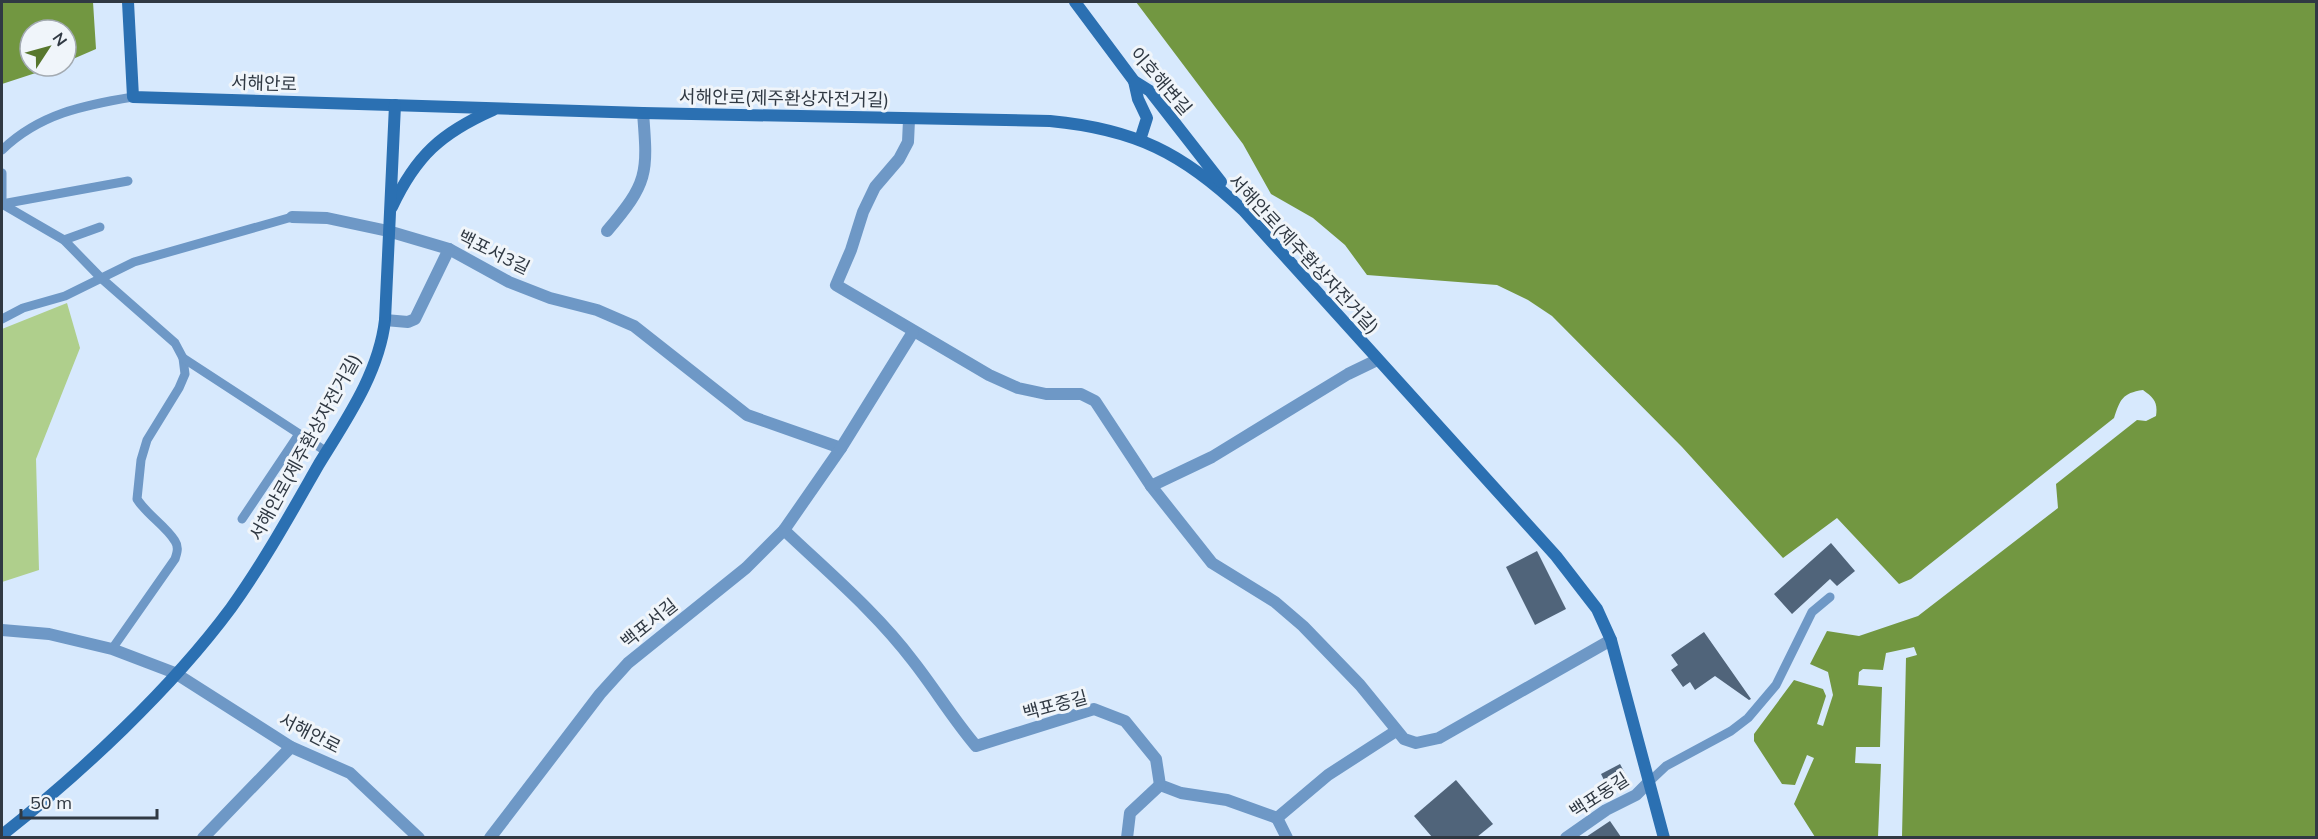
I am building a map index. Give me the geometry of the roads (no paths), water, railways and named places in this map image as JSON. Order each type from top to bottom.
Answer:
[{"type":"street","points":[[128,2],[133,97]]},
{"type":"street","name":"이호해변길","points":[[1075,2],[1134,81],[1150,91],[1244,211]]},
{"type":"street","points":[[1134,81],[1138,99],[1147,118],[1140,140]]},
{"type":"street","name":"서해안로","points":[[133,97],[395,105]]},
{"type":"street","name":"서해안로(제주환상자전거길)","points":[[2,836],[95,755],[205,639],[250,580],[368,379],[383,338],[385,320],[388,213],[395,105],[909,120],[1050,121],[1083,124],[1140,140],[1195,169],[1244,211],[1562,563],[1597,609],[1611,640],[1664,837]]},
{"type":"street","points":[[388,213],[403,182],[425,153],[452,131],[496,109]]},
{"type":"street","points":[[607,231],[641,185],[646,157],[643,113]]},
{"type":"street","points":[[909,120],[908,142],[899,159],[875,187],[863,212],[851,250],[836,285],[913,332],[1018,388],[1039,394],[1088,396],[1114,427],[1151,486],[1207,558],[1227,574],[1275,602],[1303,626],[1360,685],[1404,739],[1416,743],[1439,738],[1611,640]]},
{"type":"street","name":"백포서3길","points":[[292,217],[327,218],[388,231],[449,249],[508,282],[550,298],[597,310],[634,326],[747,416],[841,448]]},
{"type":"street","points":[[385,320],[408,322],[415,319],[449,249]]},
{"type":"street","name":"백포서길","points":[[490,837],[600,694],[628,663],[746,568],[784,530],[841,448],[913,332]]},
{"type":"street","points":[[1151,486],[1212,456],[1348,374],[1377,360]]},
{"type":"street","name":"백포중길","points":[[784,530],[874,616],[913,660],[951,716],[976,746],[1094,709],[1125,721],[1156,759],[1160,785]]},
{"type":"street","name":"서해안로","points":[[2,630],[49,634],[112,649],[175,673],[291,747],[350,773],[419,837]]},
{"type":"street","points":[[1277,818],[1328,775],[1396,731]]},
{"type":"street","points":[[202,837],[291,747]]},
{"type":"street","name":"백포동길","points":[[1566,837],[1606,810],[1636,795],[1649,782]]},
{"type":"street","points":[[1127,837],[1130,813],[1160,785],[1180,793],[1227,800],[1277,818],[1287,837]]},
{"type":"lane","points":[[2,150],[19,133],[46,119],[82,105],[133,97]]},
{"type":"lane","points":[[2,173],[2,204]]},
{"type":"lane","points":[[2,204],[128,181]]},
{"type":"lane","points":[[2,204],[64,240],[101,278],[175,343],[183,358],[185,374],[147,440],[141,460],[136,499],[146,513],[176,542],[178,550],[175,559],[112,649]]},
{"type":"lane","name":"백포서3길","points":[[2,319],[23,308],[65,296],[134,262],[292,217]]},
{"type":"lane","points":[[64,240],[100,226]]},
{"type":"lane","points":[[183,358],[327,452]]},
{"type":"lane","points":[[242,519],[299,434]]},
{"type":"lane","points":[[1649,782],[1666,766],[1731,731],[1748,718],[1776,685],[1812,612],[1830,597]]}]
